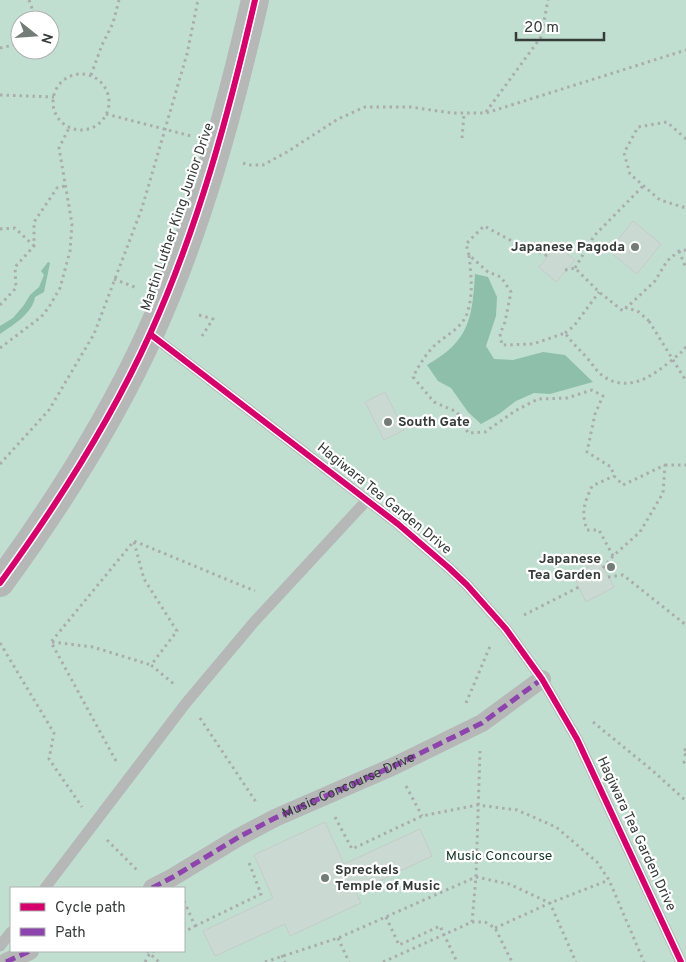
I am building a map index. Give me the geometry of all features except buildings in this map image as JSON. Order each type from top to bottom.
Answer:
[{"type":"street","name":"Martin Luther King Junior Drive","points":[[0,583],[52,509],[80,465],[124,388],[150,334],[184,248],[214,158],[230,105],[255,0]]},
{"type":"street","name":"Music Concourse Drive","points":[[155,887],[275,818],[394,766],[482,723],[542,679]]},
{"type":"street","points":[[6,962],[28,952]]},
{"type":"lane","name":"Hagiwara Tea Garden Drive","points":[[150,334],[427,548],[467,585],[506,629],[542,679],[577,739],[681,962]]},
{"type":"lane","points":[[47,887],[186,703],[254,622],[367,500]]},
{"type":"lane","points":[[0,946],[10,933]]},
{"type":"path","points":[[91,75],[102,45],[113,23],[119,0]]},
{"type":"path","points":[[0,464],[49,410],[94,334],[142,208],[187,54],[198,0]]},
{"type":"path","points":[[486,113],[540,37],[548,0]]},
{"type":"path","points":[[242,163],[263,165],[338,119],[365,107],[410,107],[464,114],[486,113],[686,50]]},
{"type":"path","points":[[79,74],[91,75],[107,89],[110,99],[106,114],[98,126],[88,130],[69,128],[59,120],[54,109],[54,97],[58,86],[67,77],[79,74]]},
{"type":"path","points":[[0,95],[54,97]]},
{"type":"path","points":[[106,114],[193,137]]},
{"type":"path","points":[[462,138],[464,114]]},
{"type":"path","points":[[686,139],[667,122],[638,127],[624,153],[630,174],[660,200],[686,208]]},
{"type":"path","points":[[0,348],[41,317],[60,288],[70,251],[72,224],[59,148],[69,128]]},
{"type":"path","points":[[0,305],[16,288],[15,267],[34,246],[34,222],[57,188],[65,186]]},
{"type":"path","points":[[565,270],[575,268],[594,236],[644,186]]},
{"type":"path","points":[[548,256],[512,241],[484,226],[466,244],[469,255],[471,283],[466,317],[454,331],[436,345],[420,363],[413,376],[434,402],[458,412],[468,433],[485,432],[514,411],[538,399],[567,398],[592,390],[603,396],[595,414],[587,452],[611,467],[614,476],[623,485],[665,465],[686,465]]},
{"type":"path","points":[[0,228],[15,228],[34,246]]},
{"type":"path","points":[[575,268],[599,292],[623,311],[625,307],[633,303],[656,281],[667,261],[679,251],[686,250]]},
{"type":"path","points":[[679,251],[686,268]]},
{"type":"path","points":[[469,255],[488,272],[501,277],[511,292],[505,322],[500,334],[502,345],[532,344],[565,333],[574,326],[599,292]]},
{"type":"path","points":[[114,280],[137,288]]},
{"type":"path","points":[[625,307],[639,312],[649,321],[686,382]]},
{"type":"path","points":[[199,315],[213,319],[202,336]]},
{"type":"path","points":[[565,333],[602,375],[621,384],[646,380],[685,351],[686,346]]},
{"type":"path","points":[[603,568],[613,556],[640,532],[662,493],[665,465]]},
{"type":"path","points":[[613,556],[599,530],[587,530],[584,518],[584,505],[592,486],[614,476]]},
{"type":"path","points":[[134,541],[255,590],[254,622]]},
{"type":"path","points":[[51,642],[134,541]]},
{"type":"path","points":[[134,541],[144,579],[176,631],[151,665]]},
{"type":"path","points":[[608,577],[623,575],[686,625]]},
{"type":"path","points":[[524,615],[579,587]]},
{"type":"path","points":[[452,738],[492,640]]},
{"type":"path","points":[[51,642],[93,647],[151,665],[178,688]]},
{"type":"path","points":[[51,642],[114,760],[120,765]]},
{"type":"path","points":[[0,643],[54,734],[49,759],[94,826],[152,887]]},
{"type":"path","points":[[200,717],[259,806],[275,818]]},
{"type":"path","points":[[590,720],[653,771],[686,801]]},
{"type":"path","points":[[472,922],[476,877],[477,805],[482,723]]},
{"type":"path","points":[[686,749],[683,751],[686,756]]},
{"type":"path","points":[[394,766],[422,816]]},
{"type":"path","points":[[324,797],[352,849],[422,816],[477,805],[516,810],[556,827],[598,862],[609,880],[644,962]]},
{"type":"path","points":[[185,931],[260,894],[239,837]]},
{"type":"path","points":[[265,962],[338,938],[476,877],[509,884],[550,903],[576,962]]},
{"type":"path","points":[[495,928],[550,903],[609,880]]},
{"type":"path","points":[[185,903],[195,926]]},
{"type":"path","points":[[386,917],[399,945],[440,926],[457,962]]},
{"type":"path","points":[[383,962],[472,922],[485,922],[495,928],[512,962]]},
{"type":"path","points":[[338,938],[349,962]]},
{"type":"path","points":[[145,962],[150,952],[159,962]]},
{"type":"path","points":[[282,955],[285,962]]},
{"type":"green space","name":"Music Concourse","points":[[0,0],[686,0],[686,962],[0,962]]},
{"type":"shaded area","points":[[48,262],[50,263],[44,292],[35,297],[31,308],[22,318],[0,334],[0,326],[13,318],[30,295],[39,287],[44,275],[41,271]]},
{"type":"shaded area","points":[[475,274],[488,277],[497,297],[496,316],[486,346],[494,359],[513,360],[543,352],[565,355],[593,382],[550,394],[534,393],[516,401],[499,414],[481,424],[468,412],[451,388],[438,381],[427,365],[452,347],[466,328],[470,317]]},
{"type":"marked path","points":[[154,887],[275,818],[394,766],[482,723],[542,679]]},
{"type":"marked path","points":[[6,962],[28,952]]},
{"type":"cycle path","points":[[0,583],[42,524],[100,431],[150,334],[183,253],[211,170],[255,0]]},
{"type":"cycle path","points":[[150,334],[398,524],[467,585],[506,629],[542,679],[577,739],[681,962]]},
{"type":"place","name":"Japanese Pagoda","points":[[635,247]]},
{"type":"place","name":"South Gate","points":[[388,422]]},
{"type":"place","name":"Japanese Tea Garden","points":[[611,567]]},
{"type":"place","name":"Spreckels Temple of Music","points":[[325,878]]}]
